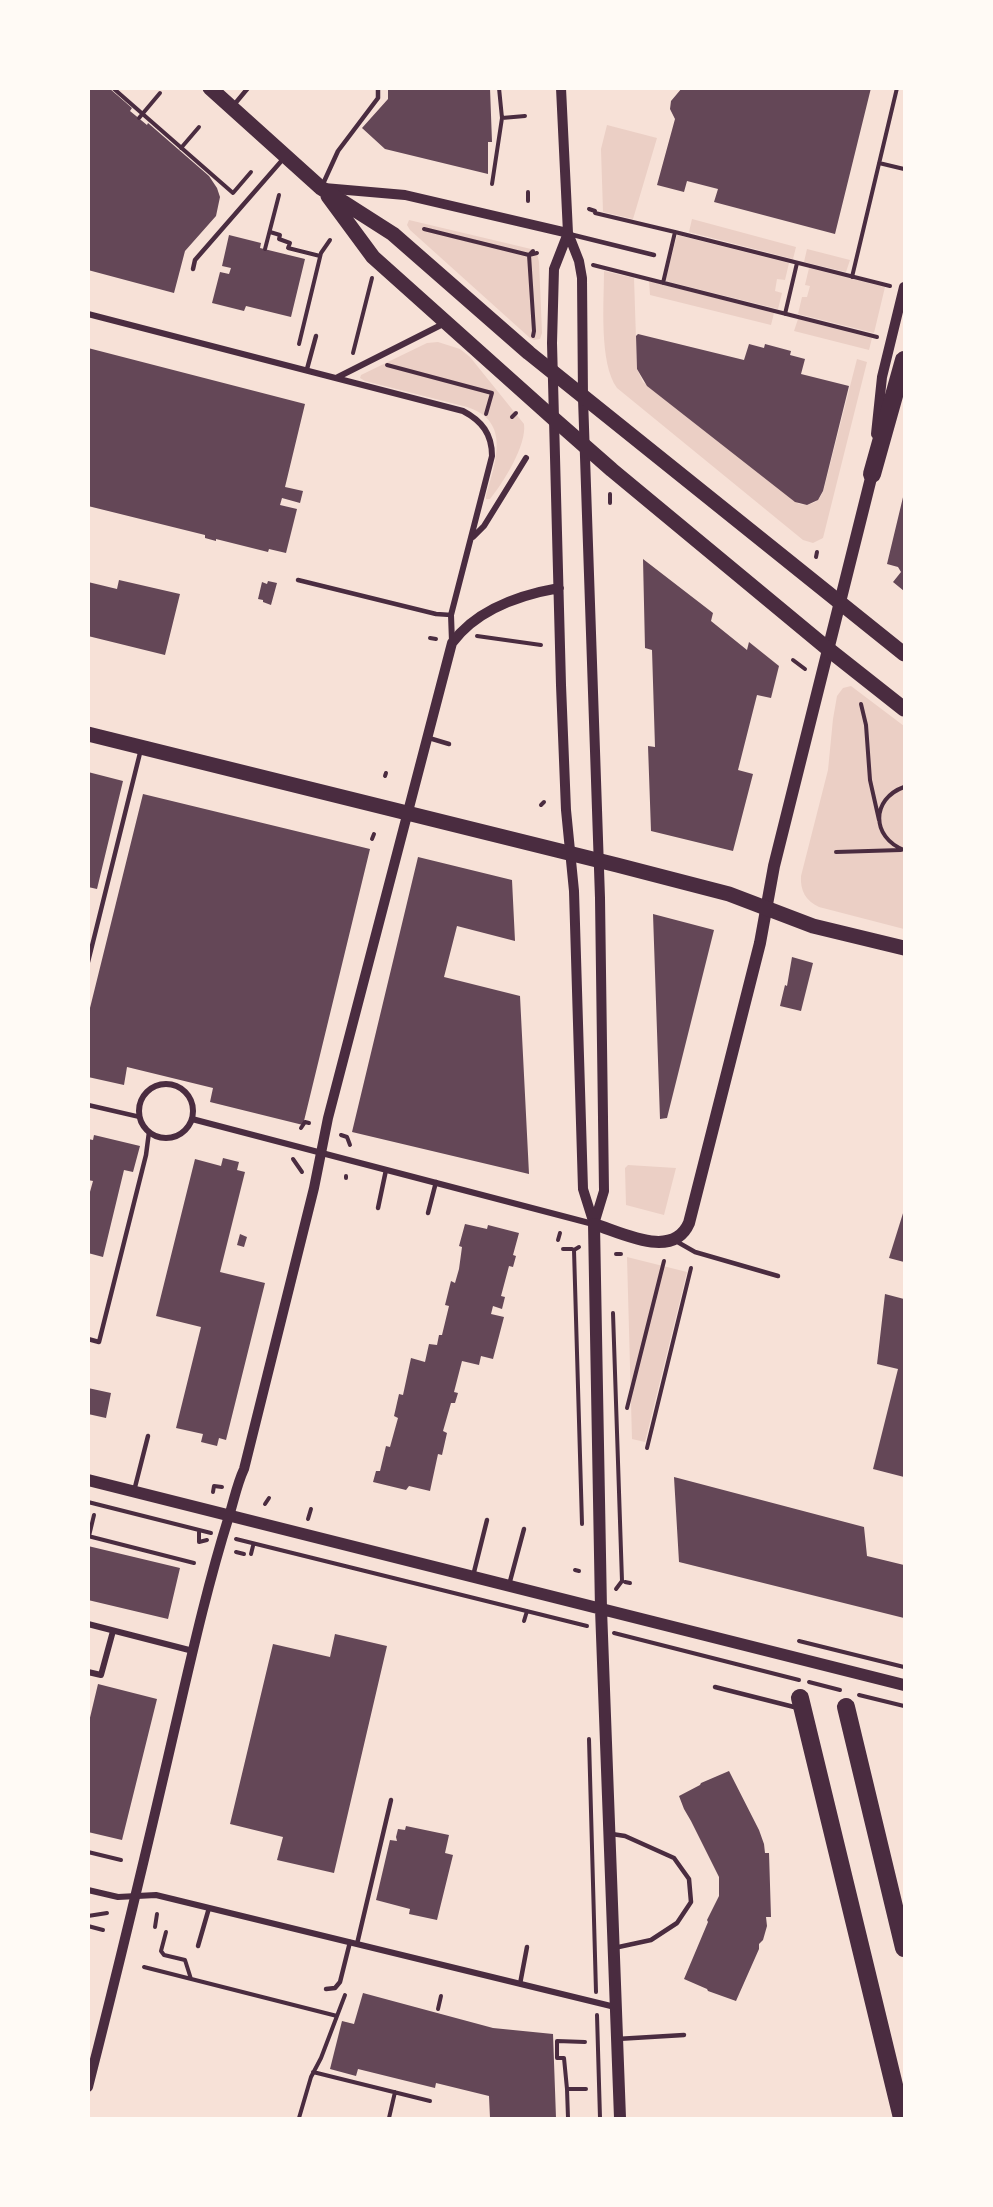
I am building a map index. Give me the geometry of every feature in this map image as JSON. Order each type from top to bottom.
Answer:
[{"type":"highway","points":[[872,474],[904,360]]},
{"type":"highway","points":[[846,1697],[904,1948]]},
{"type":"highway","points":[[802,1703],[902,2118]]},
{"type":"main road","points":[[210,88],[321,188],[393,234],[553,374],[904,654]]},
{"type":"main road","points":[[321,188],[373,256],[554,419],[828,649],[904,709]]},
{"type":"main road","points":[[620,2118],[601,1609],[594,1224],[657,1243],[674,1240],[686,1228],[691,1216],[760,943],[774,866],[872,474]]},
{"type":"main road","points":[[88,734],[729,894],[813,926],[904,948]]},
{"type":"main road","points":[[88,1480],[902,1684]]},
{"type":"street","points":[[561,88],[568,233],[579,261],[582,278],[583,398],[598,860],[604,1191],[594,1224]]},
{"type":"street","points":[[321,188],[405,195],[568,233]]},
{"type":"street","points":[[568,233],[554,269],[554,419],[566,810],[574,891],[583,1189],[594,1224]]},
{"type":"street","points":[[872,474],[882,377],[904,287]]},
{"type":"street","points":[[88,314],[339,377],[356,384],[463,411],[474,417],[486,430],[492,446],[492,456],[451,615],[452,643],[328,1118],[250,1446],[217,1554],[88,2087]]},
{"type":"street","points":[[339,377],[446,322]]},
{"type":"street","points":[[472,538],[484,526],[526,458]]},
{"type":"street","points":[[452,643],[467,625],[490,610],[533,592],[559,588]]},
{"type":"street","points":[[162,1084],[171,1084],[187,1094],[191,1101],[192,1119],[188,1127],[174,1136],[157,1136],[149,1132],[140,1117],[139,1108],[146,1092],[162,1084]]},
{"type":"street","points":[[192,1119],[594,1224]]},
{"type":"street","points":[[88,1624],[193,1651]]},
{"type":"street","points":[[88,1671],[101,1674],[113,1631]]},
{"type":"street","points":[[88,1890],[117,1897],[156,1895],[616,2008]]},
{"type":"lane","points":[[232,108],[248,88]]},
{"type":"lane","points":[[321,188],[338,151],[378,98],[378,88]]},
{"type":"lane","points":[[193,269],[195,260],[286,156]]},
{"type":"lane","points":[[568,233],[654,255]]},
{"type":"lane","points":[[307,369],[315,336]]},
{"type":"lane","points":[[298,580],[436,614],[451,615]]},
{"type":"lane","points":[[427,737],[449,744]]},
{"type":"lane","points":[[88,962],[141,747]]},
{"type":"lane","points":[[88,1105],[140,1117]]},
{"type":"lane","points":[[88,1339],[99,1342],[146,1155],[149,1132]]},
{"type":"lane","points":[[378,1208],[386,1170]]},
{"type":"lane","points":[[429,1213],[436,1182]]},
{"type":"lane","points":[[674,1240],[695,1252],[778,1276]]},
{"type":"lane","points":[[134,1491],[148,1436]]},
{"type":"lane","points":[[472,1576],[487,1520]]},
{"type":"lane","points":[[509,1585],[524,1529]]},
{"type":"lane","points":[[715,1687],[802,1703]]},
{"type":"lane","points":[[326,1989],[335,1988],[340,1982],[392,1800]]},
{"type":"lane","points":[[610,1834],[626,1836],[674,1858],[689,1879],[691,1902],[677,1923],[651,1940],[614,1948]]},
{"type":"lane","points":[[198,1946],[209,1908]]},
{"type":"lane","points":[[520,1984],[527,1947]]},
{"type":"lane","points":[[617,2039],[684,2035]]},
{"type":"path","points":[[113,88],[140,116],[233,193],[251,172]]},
{"type":"path","points":[[492,184],[502,118],[499,88]]},
{"type":"path","points":[[852,277],[897,88]]},
{"type":"path","points":[[140,116],[160,93]]},
{"type":"path","points":[[502,118],[525,116]]},
{"type":"path","points":[[181,148],[199,127]]},
{"type":"path","points":[[879,163],[904,169]]},
{"type":"path","points":[[528,201],[528,192],[535,196]]},
{"type":"path","points":[[265,249],[279,195]]},
{"type":"path","points":[[589,209],[890,286]]},
{"type":"path","points":[[424,229],[533,253],[534,331]]},
{"type":"path","points":[[270,232],[280,235],[279,240],[290,243],[288,248],[320,256]]},
{"type":"path","points":[[663,283],[675,232]]},
{"type":"path","points":[[298,344],[320,256],[330,240]]},
{"type":"path","points":[[590,263],[877,337]]},
{"type":"path","points":[[785,314],[797,263]]},
{"type":"path","points":[[352,353],[372,277]]},
{"type":"path","points":[[386,365],[492,393],[485,417]]},
{"type":"path","points":[[610,494],[610,503]]},
{"type":"path","points":[[477,636],[541,645]]},
{"type":"path","points":[[430,638],[436,639]]},
{"type":"path","points":[[793,660],[805,669]]},
{"type":"path","points":[[861,704],[866,725],[870,780],[879,820],[886,839],[894,846],[904,850]]},
{"type":"path","points":[[879,820],[880,809],[885,799],[904,786]]},
{"type":"path","points":[[372,839],[374,834]]},
{"type":"path","points":[[836,852],[904,850]]},
{"type":"path","points":[[301,1128],[305,1122],[309,1123]]},
{"type":"path","points":[[341,1135],[347,1137],[350,1145]]},
{"type":"path","points":[[293,1159],[302,1172]]},
{"type":"path","points":[[558,1240],[560,1233]]},
{"type":"path","points":[[563,1249],[572,1249]]},
{"type":"path","points":[[627,1408],[664,1261]]},
{"type":"path","points":[[647,1448],[691,1268]]},
{"type":"path","points":[[601,1609],[622,1581],[618,1442]]},
{"type":"path","points":[[213,1492],[214,1486],[222,1487]]},
{"type":"path","points":[[265,1504],[269,1498]]},
{"type":"path","points":[[88,1502],[188,1527]]},
{"type":"path","points":[[308,1519],[311,1509]]},
{"type":"path","points":[[94,1515],[89,1536],[194,1563]]},
{"type":"path","points":[[199,1532],[199,1542],[207,1540]]},
{"type":"path","points":[[251,1554],[253,1546]]},
{"type":"path","points":[[268,1547],[558,1619]]},
{"type":"path","points":[[237,1552],[244,1554]]},
{"type":"path","points":[[524,1621],[526,1611]]},
{"type":"path","points":[[645,1641],[846,1697],[904,1706]]},
{"type":"path","points":[[886,1662],[904,1667]]},
{"type":"path","points":[[88,1852],[121,1860]]},
{"type":"path","points":[[88,1916],[107,1913]]},
{"type":"path","points":[[155,1927],[158,1914]]},
{"type":"path","points":[[88,1926],[103,1930]]},
{"type":"path","points":[[166,1932],[161,1951],[164,1955],[185,1960],[191,1979]]},
{"type":"path","points":[[144,1967],[337,2016]]},
{"type":"path","points":[[299,2118],[313,2072],[321,2058],[349,1985]]},
{"type":"path","points":[[438,2009],[441,1996]]},
{"type":"path","points":[[597,2023],[600,2118]]},
{"type":"path","points":[[567,2118],[564,2058],[557,2058],[557,2041],[585,2042]]},
{"type":"path","points":[[313,2072],[430,2101]]},
{"type":"path","points":[[567,2089],[586,2089]]},
{"type":"path","points":[[389,2118],[395,2092]]},
{"type":"shaded area","points":[[607,125],[657,138],[633,219],[603,212],[601,149]]},
{"type":"shaded area","points":[[692,219],[796,247],[793,259],[689,232]]},
{"type":"shaded area","points":[[409,220],[531,249],[537,253],[542,333],[540,339],[530,338],[410,230],[407,225]]},
{"type":"shaded area","points":[[677,235],[789,263],[785,280],[777,279],[775,291],[782,293],[778,309],[665,281]]},
{"type":"shaded area","points":[[807,249],[850,260],[846,272],[804,262]]},
{"type":"shaded area","points":[[809,268],[885,287],[874,333],[798,314],[802,297],[807,297],[810,286],[805,285]]},
{"type":"shaded area","points":[[604,271],[634,278],[637,369],[643,382],[799,504],[814,503],[823,492],[857,359],[867,362],[823,538],[813,543],[803,540],[617,388],[607,364],[605,348]]},
{"type":"shaded area","points":[[649,281],[774,313],[771,325],[650,295]]},
{"type":"shaded area","points":[[798,319],[872,338],[869,350],[794,331]]},
{"type":"shaded area","points":[[438,342],[460,349],[470,357],[524,424],[524,433],[518,453],[490,499],[486,499],[486,496],[497,444],[490,422],[481,413],[467,407],[360,378],[361,375],[427,343]]},
{"type":"shaded area","points":[[851,686],[904,726],[904,929],[819,907],[807,899],[803,891],[801,876],[828,770],[837,696],[843,688]]},
{"type":"shaded area","points":[[628,1165],[676,1168],[664,1215],[626,1205],[625,1168]]},
{"type":"shaded area","points":[[627,1257],[687,1272],[645,1442],[632,1439]]},
{"type":"building","points":[[88,88],[109,88],[132,108],[130,111],[147,125],[148,123],[209,176],[217,188],[220,197],[216,216],[185,251],[174,293],[88,270]]},
{"type":"building","points":[[388,88],[490,88],[492,142],[488,142],[488,174],[385,149],[362,128],[388,99]]},
{"type":"building","points":[[682,88],[871,88],[835,234],[714,202],[718,189],[687,181],[684,192],[657,185],[675,119],[670,109],[671,101]]},
{"type":"building","points":[[229,235],[261,243],[260,248],[305,259],[291,317],[246,306],[244,311],[212,303],[220,272],[229,274],[231,268],[222,266]]},
{"type":"building","points":[[638,334],[744,360],[749,344],[764,348],[765,344],[791,351],[790,355],[805,359],[801,374],[849,386],[823,491],[818,500],[807,505],[795,502],[647,386],[637,369],[636,336]]},
{"type":"building","points":[[88,348],[305,404],[285,487],[303,491],[300,503],[282,498],[280,505],[297,509],[286,553],[269,549],[268,552],[216,539],[216,541],[205,538],[205,535],[88,506]]},
{"type":"building","points":[[904,493],[904,591],[893,582],[901,572],[898,567],[887,564]]},
{"type":"building","points":[[643,559],[713,613],[711,621],[747,650],[749,642],[779,666],[771,698],[757,695],[738,770],[753,774],[733,851],[651,831],[648,746],[655,747],[652,650],[645,648]]},
{"type":"building","points":[[119,580],[180,594],[165,655],[88,636],[88,582],[117,589]]},
{"type":"building","points":[[268,581],[277,583],[271,605],[258,599],[262,582],[267,584]]},
{"type":"building","points":[[88,772],[123,781],[97,889],[88,887]]},
{"type":"building","points":[[143,794],[370,849],[303,1125],[210,1102],[213,1088],[127,1067],[124,1085],[88,1077],[88,1016]]},
{"type":"building","points":[[418,857],[512,880],[515,941],[457,926],[444,977],[520,996],[529,1174],[352,1132]]},
{"type":"building","points":[[653,914],[714,930],[667,1118],[660,1119]]},
{"type":"building","points":[[792,957],[813,963],[801,1011],[780,1006],[785,985],[787,986]]},
{"type":"building","points":[[94,1135],[140,1146],[133,1172],[124,1170],[103,1257],[88,1253],[88,1199],[93,1181],[88,1180],[88,1139],[93,1140]]},
{"type":"building","points":[[223,1158],[239,1162],[237,1170],[245,1172],[220,1272],[265,1283],[226,1440],[219,1438],[217,1446],[201,1442],[203,1434],[176,1428],[201,1327],[156,1316],[195,1159],[221,1166]]},
{"type":"building","points":[[904,1210],[904,1262],[889,1258]]},
{"type":"building","points":[[465,1224],[487,1229],[488,1225],[519,1233],[513,1255],[516,1256],[513,1267],[509,1266],[501,1296],[505,1297],[502,1309],[493,1306],[491,1314],[504,1317],[493,1359],[481,1356],[479,1365],[462,1361],[454,1392],[458,1393],[455,1403],[451,1403],[443,1431],[447,1433],[442,1455],[438,1454],[430,1491],[409,1486],[406,1490],[373,1482],[376,1471],[380,1471],[386,1446],[390,1447],[398,1418],[394,1416],[399,1394],[403,1395],[411,1358],[425,1362],[429,1344],[437,1345],[439,1335],[442,1335],[449,1306],[445,1305],[451,1281],[455,1283],[459,1269],[462,1247],[459,1246]]},
{"type":"building","points":[[240,1234],[247,1237],[244,1247],[237,1245]]},
{"type":"building","points":[[885,1294],[904,1299],[904,1477],[873,1469],[898,1369],[877,1364]]},
{"type":"building","points":[[88,1388],[111,1393],[106,1418],[88,1414]]},
{"type":"building","points":[[674,1477],[864,1527],[867,1556],[904,1565],[904,1618],[679,1562]]},
{"type":"building","points":[[88,1546],[180,1568],[168,1619],[88,1600]]},
{"type":"building","points":[[335,1634],[387,1646],[334,1873],[277,1860],[283,1837],[230,1824],[273,1644],[330,1657]]},
{"type":"building","points":[[98,1684],[157,1699],[122,1840],[88,1832],[88,1726]]},
{"type":"building","points":[[729,1771],[759,1830],[765,1853],[769,1853],[771,1917],[766,1917],[767,1926],[763,1940],[759,1944],[759,1949],[736,2001],[684,1979],[719,1896],[719,1877],[679,1796]]},
{"type":"building","points":[[406,1826],[449,1835],[445,1853],[453,1855],[437,1920],[409,1914],[410,1909],[376,1900],[390,1840],[397,1841],[398,1829],[405,1830]]},
{"type":"building","points":[[363,1993],[493,2028],[553,2034],[556,2118],[490,2118],[489,2096],[436,2083],[435,2088],[358,2069],[356,2076],[330,2069],[342,2021],[354,2024]]}]
